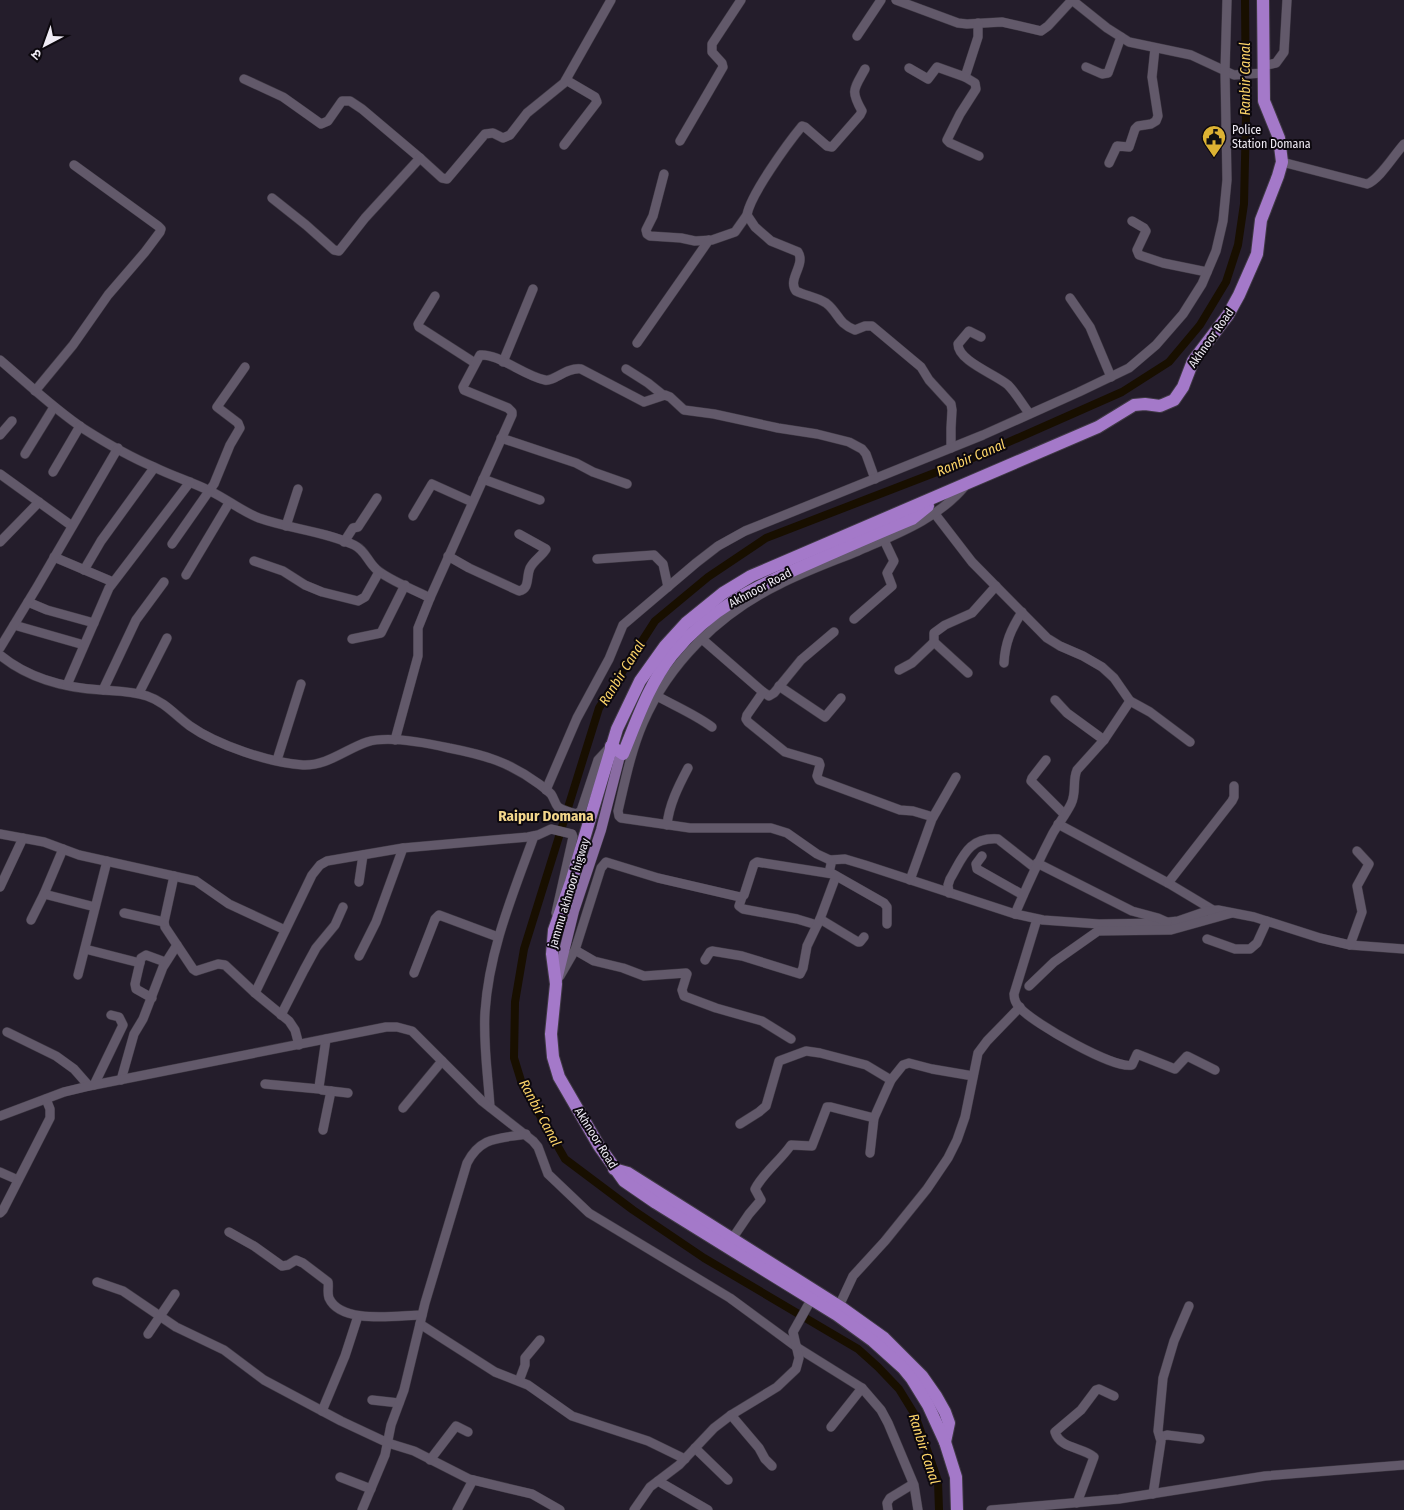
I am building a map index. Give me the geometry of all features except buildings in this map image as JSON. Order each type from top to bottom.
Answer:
[{"type":"highway","name":"Akhnoor Road","points":[[945,1442],[928,1404],[912,1379],[903,1368],[873,1341],[808,1304],[656,1203],[624,1181],[614,1168],[559,1077],[553,1057],[551,1034],[556,984],[552,948],[556,923],[582,849],[591,814],[616,749],[626,707],[648,669],[674,636],[711,602],[736,584],[765,569],[1098,427],[1134,405],[1160,406],[1174,400],[1183,388],[1193,361],[1222,323],[1239,295],[1257,254],[1261,220],[1282,162],[1279,138],[1264,101],[1259,71],[1263,0]]},
{"type":"highway","points":[[614,1168],[628,1173],[839,1306],[884,1338],[922,1376],[945,1412],[949,1423],[945,1442],[956,1478],[957,1510]]},
{"type":"main road","name":"jammu akhnoor higway","points":[[556,984],[574,912],[601,830],[616,749]]},
{"type":"street","points":[[244,79],[283,97],[321,124],[325,124],[342,101],[350,101],[442,178],[447,179],[485,134],[506,138],[527,113],[566,80],[611,0]]},
{"type":"street","points":[[680,141],[723,68],[722,63],[712,52],[712,44],[741,0]]},
{"type":"street","points":[[857,36],[881,0]]},
{"type":"street","points":[[896,0],[908,2],[958,23],[1002,22],[1041,31],[1048,26],[1071,0],[1121,37],[1140,45],[1202,58],[1234,74],[1259,71],[1276,63],[1284,52],[1287,0]]},
{"type":"street","points":[[546,790],[577,718],[609,659],[623,624],[718,546],[745,531],[952,448],[1111,377],[1129,368],[1156,345],[1183,314],[1202,284],[1216,251],[1223,221],[1227,180],[1226,0]]},
{"type":"street","points":[[965,77],[978,37],[978,23]]},
{"type":"street","points":[[1086,67],[1102,74],[1108,73],[1121,37]]},
{"type":"street","points":[[1110,163],[1117,146],[1129,147],[1135,129],[1138,126],[1154,123],[1157,118],[1152,77],[1156,48]]},
{"type":"street","points":[[909,68],[928,79],[937,67],[976,83],[976,90],[960,114],[947,140],[979,156]]},
{"type":"street","points":[[865,69],[854,91],[855,99],[862,111],[860,115],[832,148],[802,126],[761,183],[748,209],[748,215],[755,227],[771,241],[798,252],[800,260],[793,284],[796,291],[827,304],[841,323],[852,329],[872,326],[922,368],[929,380],[951,404],[952,448]]},
{"type":"street","points":[[564,145],[596,102],[595,97],[566,80]]},
{"type":"street","points":[[1282,162],[1367,184],[1378,177],[1390,159],[1404,144]]},
{"type":"street","points":[[272,198],[306,224],[334,250],[339,251],[365,218],[420,158]]},
{"type":"street","points":[[36,391],[73,345],[108,296],[160,232],[158,226],[74,165]]},
{"type":"street","points":[[664,174],[653,216],[646,230],[647,234],[653,237],[674,237],[695,241],[709,240],[735,232],[748,215]]},
{"type":"street","points":[[1132,221],[1146,231],[1137,250],[1139,254],[1163,262],[1207,272]]},
{"type":"street","points":[[637,343],[709,240]]},
{"type":"street","points":[[503,362],[533,289]]},
{"type":"street","points":[[435,296],[418,324],[419,327],[476,363]]},
{"type":"street","points":[[1070,298],[1090,327],[1111,377]]},
{"type":"street","points":[[980,337],[969,331],[958,344],[958,349],[970,361],[1007,384],[1029,413]]},
{"type":"street","points":[[395,740],[418,656],[418,628],[448,556],[512,415],[510,410],[466,392],[463,389],[478,357],[482,354],[489,355],[520,371],[545,380],[552,379],[567,370],[581,369],[644,402],[663,395]]},
{"type":"street","points":[[0,360],[54,407],[80,426],[154,468],[209,491],[259,518],[286,526],[315,531],[360,549],[379,572],[430,598]]},
{"type":"street","points":[[172,544],[219,474],[230,445],[240,428],[238,423],[218,408],[217,405],[245,367]]},
{"type":"street","points":[[626,369],[670,398],[684,410],[818,434],[849,442],[862,449],[866,454],[875,479]]},
{"type":"street","points":[[25,454],[54,407]]},
{"type":"street","points":[[0,435],[12,421]]},
{"type":"street","points":[[53,472],[80,426]]},
{"type":"street","points":[[501,438],[627,484]]},
{"type":"street","points":[[0,648],[118,448]]},
{"type":"street","points":[[84,570],[101,541],[154,468]]},
{"type":"street","points":[[0,474],[72,526]]},
{"type":"street","points":[[483,479],[540,500]]},
{"type":"street","points":[[67,685],[113,582],[190,482]]},
{"type":"street","points":[[968,483],[946,506],[925,520],[884,540],[777,585],[731,614],[702,639],[674,670],[657,696],[643,723],[626,777],[619,816],[624,820],[706,829],[771,828],[787,833],[830,860],[845,859],[1015,914],[1037,919],[1099,924],[1168,922],[1213,910]]},
{"type":"street","points":[[413,516],[432,484],[472,502]]},
{"type":"street","points":[[286,526],[298,489]]},
{"type":"street","points":[[344,542],[352,529],[358,527],[377,498]]},
{"type":"street","points":[[0,542],[39,502]]},
{"type":"street","points":[[186,575],[229,503]]},
{"type":"street","points":[[935,514],[964,553],[1052,641],[1092,661],[1111,674],[1130,701],[1150,712],[1190,742]]},
{"type":"street","points":[[448,556],[486,576],[518,591],[522,591],[527,586],[528,572],[532,564],[546,549],[542,545],[519,534]]},
{"type":"street","points":[[854,619],[892,586],[887,573],[894,561],[884,540]]},
{"type":"street","points":[[597,559],[654,555],[663,564],[668,587]]},
{"type":"street","points":[[54,557],[113,582]]},
{"type":"street","points":[[254,561],[283,571],[305,585],[322,592],[358,601],[365,597],[379,572]]},
{"type":"street","points":[[103,690],[136,620],[164,582]]},
{"type":"street","points":[[352,639],[381,633],[405,585]]},
{"type":"street","points":[[899,670],[912,663],[934,642],[934,633],[949,623],[972,613],[996,586]]},
{"type":"street","points":[[28,602],[47,610],[94,623]]},
{"type":"street","points":[[1004,663],[1004,648],[1007,639],[1022,612]]},
{"type":"street","points":[[14,625],[84,645]]},
{"type":"street","points":[[702,639],[769,696],[801,660],[834,632]]},
{"type":"street","points":[[139,693],[167,638]]},
{"type":"street","points":[[934,642],[968,673]]},
{"type":"street","points":[[0,655],[24,672],[67,685],[139,693],[159,700],[202,733],[230,746],[277,760],[306,765],[317,764],[369,741],[378,739],[448,748],[500,761],[546,790],[561,808],[576,814],[581,811],[598,760],[616,749]]},
{"type":"street","points":[[277,760],[301,684]]},
{"type":"street","points":[[779,686],[825,717],[841,698]]},
{"type":"street","points":[[764,692],[746,719],[785,752],[819,762],[818,780],[900,810],[913,811],[933,817]]},
{"type":"street","points":[[657,696],[700,719],[712,728]]},
{"type":"street","points":[[1055,700],[1067,713],[1104,740]]},
{"type":"street","points":[[1015,914],[1036,866],[1074,796],[1076,773],[1104,740],[1130,701]]},
{"type":"street","points":[[1046,760],[1031,779],[1031,782],[1064,814]]},
{"type":"street","points":[[667,825],[668,814],[688,768]]},
{"type":"street","points":[[910,880],[933,817],[956,777]]},
{"type":"street","points":[[1168,883],[1232,801],[1234,786]]},
{"type":"street","points":[[1058,824],[1168,883],[1213,910],[1267,921],[1320,938],[1350,945],[1404,949]]},
{"type":"street","points":[[255,993],[312,874],[320,865],[327,861],[403,848],[534,836],[554,829],[572,834],[574,839],[556,906],[556,923]]},
{"type":"street","points":[[0,834],[44,842],[79,855],[196,881],[229,904],[285,930]]},
{"type":"street","points":[[490,1107],[485,1014],[492,960],[498,937],[534,836]]},
{"type":"street","points":[[0,887],[23,838]]},
{"type":"street","points":[[949,893],[948,885],[950,879],[968,848],[976,842],[998,839],[1036,866],[1132,911],[1168,922]]},
{"type":"street","points":[[359,956],[376,922],[403,848]]},
{"type":"street","points":[[31,920],[63,849]]},
{"type":"street","points":[[1350,945],[1362,912],[1357,885],[1369,864],[1357,851]]},
{"type":"street","points":[[359,882],[363,855]]},
{"type":"street","points":[[982,856],[976,864],[977,869],[1023,895]]},
{"type":"street","points":[[705,960],[712,951],[742,956],[800,974],[806,950],[819,922],[833,874],[830,860]]},
{"type":"street","points":[[78,975],[107,861]]},
{"type":"street","points":[[556,984],[575,950],[601,868],[606,862],[658,878],[742,897]]},
{"type":"street","points":[[864,937],[858,942],[819,922],[743,909],[739,904],[754,864],[757,862],[833,874],[884,903],[887,907],[887,924]]},
{"type":"street","points":[[174,876],[164,922],[165,927],[195,971],[223,964],[292,1025],[299,1045]]},
{"type":"street","points":[[44,894],[95,907]]},
{"type":"street","points":[[281,1015],[316,948],[335,925],[343,907]]},
{"type":"street","points":[[124,913],[164,922]]},
{"type":"street","points":[[1029,986],[1054,962],[1098,932],[1171,930],[1232,913]]},
{"type":"street","points":[[414,973],[438,915],[498,937]]},
{"type":"street","points":[[1037,919],[1014,994],[1020,1008],[1058,1035],[1123,1065],[1131,1066],[1135,1056],[1138,1054],[1175,1068],[1187,1056],[1215,1070]]},
{"type":"street","points":[[1208,939],[1235,949],[1250,949],[1257,943],[1267,921]]},
{"type":"street","points":[[121,1080],[134,1034],[143,1019],[165,962],[177,945]]},
{"type":"street","points":[[85,949],[140,963]]},
{"type":"street","points":[[575,950],[597,962],[623,968],[644,976],[686,973],[682,990],[683,995],[716,1008],[762,1021],[791,1040]]},
{"type":"street","points":[[152,998],[136,989],[135,984],[141,958],[146,955],[165,962]]},
{"type":"street","points":[[839,1306],[852,1276],[885,1241],[932,1182],[948,1158],[958,1140],[965,1117],[978,1053],[1020,1008]]},
{"type":"street","points":[[92,1085],[123,1025],[119,1017],[111,1015]]},
{"type":"street","points":[[0,1116],[64,1092],[160,1070],[386,1027],[412,1031],[470,1091],[526,1134],[538,1147],[548,1174],[589,1213],[730,1298],[798,1348],[862,1388],[885,1416],[913,1484],[918,1510]]},
{"type":"street","points":[[8,1032],[56,1056],[92,1085]]},
{"type":"street","points":[[319,1089],[326,1039]]},
{"type":"street","points":[[740,1124],[766,1106],[779,1061],[791,1058],[802,1052],[820,1053],[862,1063],[891,1080]]},
{"type":"street","points":[[403,1108],[442,1061]]},
{"type":"street","points":[[870,1153],[874,1118],[891,1080],[896,1072],[906,1063],[973,1076]]},
{"type":"street","points":[[265,1084],[348,1093]]},
{"type":"street","points":[[323,1130],[331,1091]]},
{"type":"street","points":[[0,1213],[50,1118],[50,1109],[46,1099]]},
{"type":"street","points":[[732,1239],[761,1200],[755,1189],[762,1179],[784,1156],[791,1145],[812,1146],[827,1107],[874,1118]]},
{"type":"street","points":[[362,1510],[382,1464],[391,1425],[459,1185],[471,1155],[480,1144],[487,1141],[526,1134]]},
{"type":"street","points":[[0,1172],[18,1180]]},
{"type":"street","points":[[229,1232],[254,1246],[282,1266],[296,1260],[303,1263],[328,1282],[328,1294],[332,1302],[344,1311],[358,1316],[421,1320],[495,1372],[528,1385],[572,1416],[648,1441],[685,1460]]},
{"type":"street","points":[[97,1282],[123,1291],[187,1333],[224,1350],[259,1376],[322,1411],[388,1444],[414,1452],[473,1480],[532,1494],[560,1510]]},
{"type":"street","points":[[148,1334],[175,1294]]},
{"type":"street","points":[[634,1510],[644,1492],[685,1460],[714,1428],[731,1415],[777,1387],[796,1370],[798,1348],[792,1335],[808,1304]]},
{"type":"street","points":[[1153,1490],[1160,1437],[1158,1431],[1164,1371],[1189,1306]]},
{"type":"street","points":[[322,1411],[345,1356],[358,1316]]},
{"type":"street","points":[[519,1381],[525,1366],[525,1358],[540,1340]]},
{"type":"street","points":[[831,1427],[862,1388]]},
{"type":"street","points":[[1078,1499],[1094,1457],[1068,1446],[1055,1432],[1081,1410],[1096,1390],[1099,1389],[1114,1396]]},
{"type":"street","points":[[372,1400],[399,1402]]},
{"type":"street","points":[[731,1415],[772,1466]]},
{"type":"street","points":[[430,1460],[454,1427],[458,1426],[468,1432]]},
{"type":"street","points":[[1160,1437],[1167,1435],[1200,1439]]},
{"type":"street","points":[[695,1448],[728,1480]]},
{"type":"street","points":[[991,1510],[1078,1499],[1119,1500],[1153,1490],[1265,1476],[1404,1465]]},
{"type":"street","points":[[340,1477],[371,1488]]},
{"type":"street","points":[[457,1510],[473,1480]]},
{"type":"street","points":[[658,1481],[708,1510]]},
{"type":"street","points":[[888,1510],[888,1500],[913,1484]]},
{"type":"waterway","name":"Ranbir Canal","points":[[939,1510],[938,1481],[915,1415],[899,1389],[878,1367],[858,1349],[704,1258],[633,1210],[565,1159],[522,1084],[514,1058],[515,1002],[524,949],[599,708],[655,621],[708,577],[766,538],[968,460],[1122,392],[1169,362],[1200,325],[1226,282],[1238,245],[1244,204],[1246,116],[1245,0]]},
{"type":"place","name":"Police Station Domana","points":[[1214,158]]},
{"type":"district","name":"Raipur Domana","points":[[546,816]]}]
